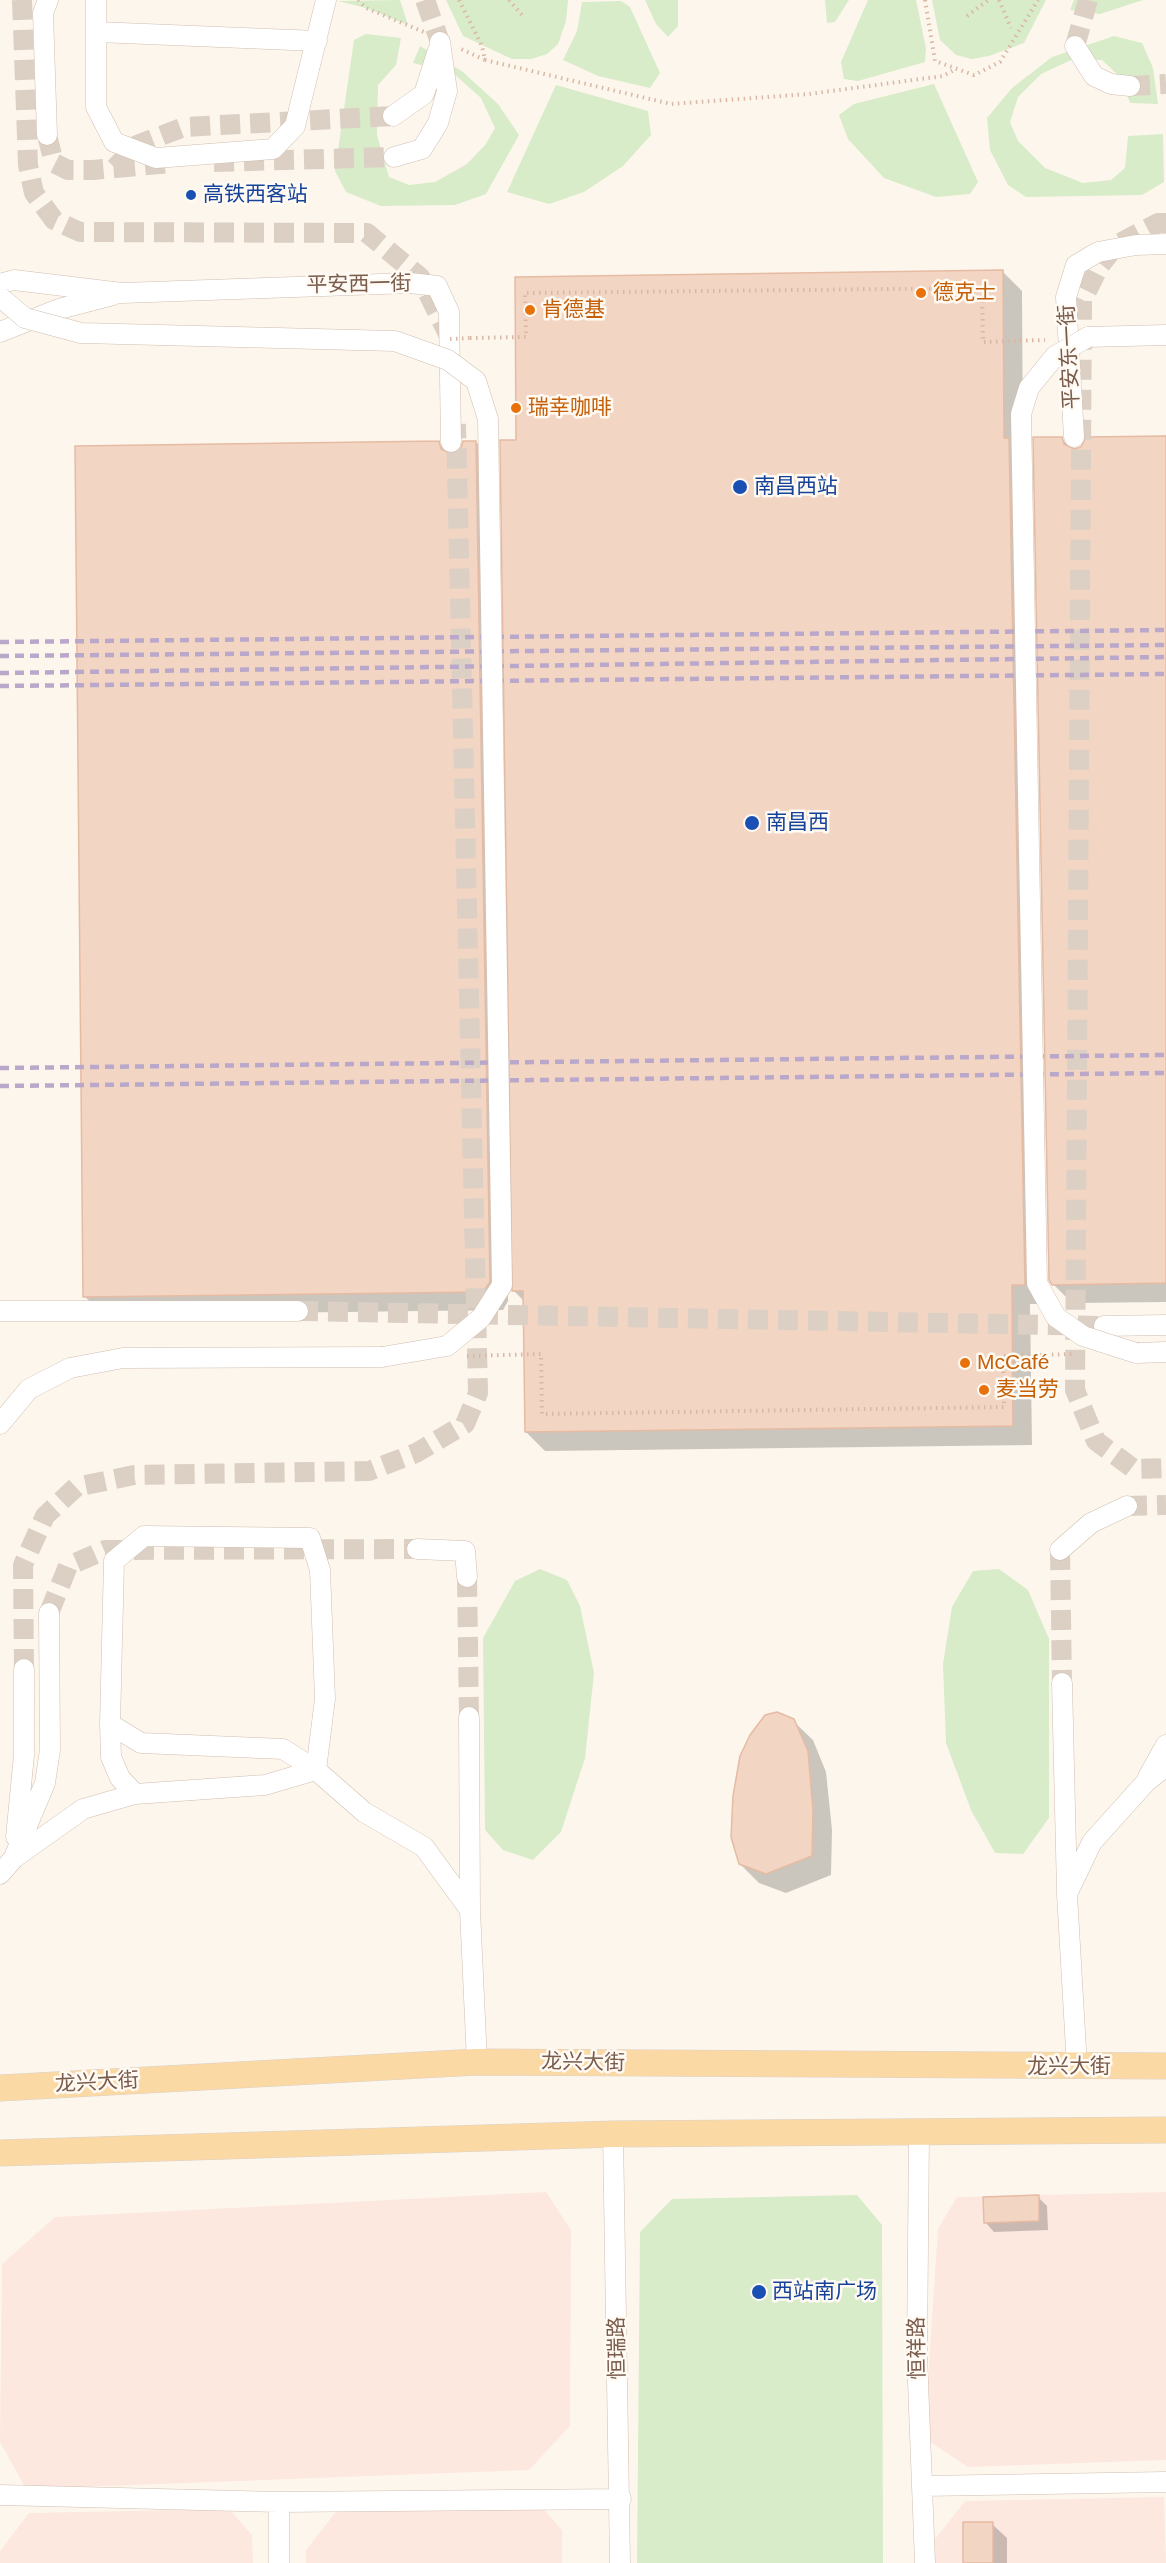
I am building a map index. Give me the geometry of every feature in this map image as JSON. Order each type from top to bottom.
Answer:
[{"type":"main road","name":"龙兴大街","points":[[0,2088],[477,2062],[1166,2067]]},
{"type":"main road","points":[[0,2153],[613,2134],[1166,2130]]},
{"type":"street","points":[[47,135],[43,13],[48,0]]},
{"type":"street","points":[[96,0],[96,107],[114,142],[156,158],[273,149],[295,126],[326,0]]},
{"type":"street","points":[[97,33],[317,41]]},
{"type":"street","points":[[393,116],[424,94],[440,42],[447,91],[438,123],[422,149],[394,157]]},
{"type":"street","points":[[1075,46],[1094,76],[1111,84],[1130,86]]},
{"type":"street","name":"平安东一街","points":[[1074,437],[1066,297],[1076,266],[1098,252],[1136,244],[1166,244]]},
{"type":"street","points":[[0,284],[14,280],[122,292]]},
{"type":"street","name":"平安西一街","points":[[122,292],[410,283],[438,286],[449,312],[451,442]]},
{"type":"street","points":[[0,332],[59,309],[122,292]]},
{"type":"street","points":[[0,297],[25,318],[81,333],[395,341],[448,360],[476,381],[488,419],[502,1285],[481,1318],[447,1346],[382,1357],[123,1358],[70,1368],[29,1389],[0,1424]]},
{"type":"street","points":[[1166,335],[1088,337],[1055,356],[1029,388],[1021,414],[1037,1283],[1056,1317],[1083,1336],[1136,1353],[1166,1352]]},
{"type":"street","points":[[0,1311],[298,1311]]},
{"type":"street","points":[[1104,1326],[1166,1325]]},
{"type":"street","points":[[1060,1550],[1091,1523],[1127,1506]]},
{"type":"street","points":[[135,1794],[120,1778],[111,1757],[114,1561],[144,1536],[310,1538],[320,1570],[325,1699],[316,1770]]},
{"type":"street","points":[[417,1549],[465,1551],[467,1577]]},
{"type":"street","points":[[14,1858],[45,1784],[50,1750],[49,1613]]},
{"type":"street","points":[[14,1858],[24,1755],[24,1669]]},
{"type":"street","points":[[1062,1683],[1067,1894],[1077,2067]]},
{"type":"street","points":[[469,1717],[470,1910],[477,2062]]},
{"type":"street","points":[[110,1724],[141,1743],[283,1749],[316,1770],[364,1812],[424,1847],[470,1910]]},
{"type":"street","points":[[1146,1782],[1166,1745]]},
{"type":"street","points":[[1067,1894],[1092,1842],[1146,1782],[1166,1766]]},
{"type":"street","points":[[0,1874],[14,1858],[83,1809],[135,1794],[265,1785],[316,1770]]},
{"type":"street","name":"恒祥路","points":[[919,2133],[918,2356],[925,2563]]},
{"type":"street","name":"恒瑞路","points":[[613,2134],[621,2499],[620,2563]]},
{"type":"street","points":[[923,2486],[1166,2482]]},
{"type":"street","points":[[0,2495],[279,2502],[621,2499]]},
{"type":"street","points":[[279,2502],[279,2563]]},
{"type":"path","points":[[459,0],[482,46]]},
{"type":"path","points":[[509,0],[522,15]]},
{"type":"path","points":[[925,0],[935,61],[974,75],[1000,62],[1038,0]]},
{"type":"path","points":[[967,16],[988,0]]},
{"type":"path","points":[[999,0],[1011,28]]},
{"type":"path","points":[[485,60],[671,104],[809,94],[943,76],[956,69]]},
{"type":"path","points":[[470,338],[525,337],[525,293],[982,288],[983,342],[1008,341]]},
{"type":"path","points":[[462,1356],[541,1354],[542,1414],[1004,1407],[1003,1356],[1081,1354]]},
{"type":"shaded area","points":[[546,2192],[571,2230],[570,2426],[529,2470],[26,2489],[0,2442],[2,2264],[55,2217]]},
{"type":"shaded area","points":[[1166,2192],[1166,2460],[968,2467],[924,2438],[938,2229],[957,2197]]},
{"type":"shaded area","points":[[1164,2497],[1166,2563],[932,2563],[932,2543],[965,2501]]},
{"type":"shaded area","points":[[538,2503],[562,2530],[562,2563],[306,2563],[306,2550],[339,2508]]},
{"type":"shaded area","points":[[229,2509],[252,2535],[253,2563],[0,2563],[0,2551],[29,2513]]},
{"type":"green space","points":[[400,0],[408,25],[366,8],[338,1]]},
{"type":"green space","points":[[446,0],[568,0],[566,21],[558,44],[547,54],[531,59],[512,59],[463,36]]},
{"type":"green space","points":[[645,0],[678,0],[678,26],[668,37],[656,24]]},
{"type":"green space","points":[[825,0],[849,0],[835,22],[827,23]]},
{"type":"green space","points":[[868,0],[916,0],[926,48],[925,62],[858,81],[844,79],[841,62]]},
{"type":"green space","points":[[932,0],[1046,0],[1024,43],[989,56],[972,59],[956,55],[940,40]]},
{"type":"green space","points":[[1074,0],[1143,0],[1100,14],[1070,10]]},
{"type":"green space","points":[[621,1],[630,7],[660,73],[650,88],[598,76],[563,60],[577,31],[582,2]]},
{"type":"green space","points":[[366,34],[401,38],[396,65],[378,85],[377,135],[389,177],[409,185],[435,182],[467,164],[486,144],[495,128],[481,98],[453,73],[413,63],[420,46],[463,72],[498,104],[519,135],[486,194],[455,205],[381,206],[346,192],[335,171],[354,40]]},
{"type":"green space","points":[[1114,36],[1142,43],[1153,68],[1158,104],[1130,103],[1121,78],[1102,60],[1071,60],[1041,74],[1018,97],[1010,122],[1018,141],[1045,168],[1083,183],[1111,180],[1125,168],[1128,136],[1163,134],[1164,182],[1142,195],[1026,197],[1008,185],[990,150],[987,118],[1012,88],[1052,57]]},
{"type":"green space","points":[[934,84],[978,182],[970,194],[936,197],[884,178],[848,139],[839,115],[854,104]]},
{"type":"green space","points":[[556,85],[648,111],[651,135],[623,166],[584,192],[549,204],[507,192]]},
{"type":"green space","points":[[540,1569],[567,1580],[580,1606],[594,1673],[585,1758],[561,1832],[533,1860],[503,1850],[485,1830],[483,1638],[515,1581]]},
{"type":"green space","points":[[999,1569],[1028,1590],[1049,1639],[1049,1818],[1023,1854],[995,1853],[971,1810],[946,1743],[943,1664],[952,1607],[973,1571]]},
{"type":"green space","points":[[857,2195],[882,2225],[883,2563],[637,2563],[640,2232],[672,2199]]},
{"type":"building","name":"南昌西站","points":[[1003,270],[1004,438],[1009,438],[1025,1285],[1012,1285],[1013,1426],[525,1432],[523,1291],[512,1291],[500,440],[516,440],[515,277]]},
{"type":"building","points":[[1166,436],[1166,1283],[1052,1285],[1049,1280],[1033,437],[1062,437],[1064,444],[1074,449],[1081,447],[1086,437]]},
{"type":"building","points":[[439,441],[441,449],[452,454],[461,448],[463,441],[476,441],[490,1282],[483,1292],[83,1297],[75,446]]},
{"type":"building","points":[[777,1712],[794,1719],[808,1751],[813,1810],[812,1856],[766,1874],[739,1864],[731,1837],[733,1796],[740,1756],[750,1735],[765,1715]]},
{"type":"building","points":[[1039,2195],[1039,2221],[984,2223],[983,2197]]},
{"type":"building","points":[[963,2522],[993,2522],[993,2563],[963,2563]]},
{"type":"tunnel","points":[[22,0],[28,165],[34,193],[54,220],[80,232],[367,233],[420,277],[450,338]]},
{"type":"tunnel","points":[[425,0],[440,42]]},
{"type":"tunnel","points":[[1075,46],[1088,0]]},
{"type":"tunnel","points":[[1130,86],[1166,84]]},
{"type":"tunnel","points":[[47,135],[54,163],[68,170],[93,170],[115,168],[137,145],[184,127],[393,116]]},
{"type":"tunnel","points":[[214,162],[394,157]]},
{"type":"tunnel","points":[[115,168],[172,163]]},
{"type":"tunnel","points":[[1166,223],[1158,223],[1116,245],[1099,267],[1082,301],[1075,1390],[1096,1441],[1134,1469],[1166,1468]]},
{"type":"tunnel","points":[[24,1669],[23,1565],[45,1516],[76,1487],[134,1475],[369,1471],[416,1453],[465,1424],[478,1393],[456,424]]},
{"type":"tunnel","points":[[298,1311],[1104,1326]]},
{"type":"tunnel","points":[[1127,1506],[1166,1505]]},
{"type":"tunnel","points":[[49,1613],[68,1566],[105,1550],[417,1549]]},
{"type":"tunnel","points":[[1060,1550],[1062,1683]]},
{"type":"tunnel","points":[[467,1577],[469,1717]]},
{"type":"railway","points":[[0,642],[1166,630]]},
{"type":"railway","points":[[0,656],[1166,645]]},
{"type":"railway","points":[[0,673],[1166,657]]},
{"type":"railway","points":[[0,686],[1166,674]]},
{"type":"railway","points":[[0,1068],[1166,1055]]},
{"type":"railway","points":[[0,1086],[1166,1073]]},
{"type":"place","name":"高铁西客站","points":[[191,195]]},
{"type":"place","name":"德克士","points":[[921,293]]},
{"type":"place","name":"肯德基","points":[[530,310]]},
{"type":"place","name":"瑞幸咖啡","points":[[516,408]]},
{"type":"place","name":"南昌西站","points":[[740,487]]},
{"type":"place","name":"南昌西","points":[[752,823]]},
{"type":"place","name":"McCafé","points":[[965,1363]]},
{"type":"place","name":"麦当劳","points":[[984,1390]]},
{"type":"place","name":"西站南广场","points":[[759,2292]]}]
